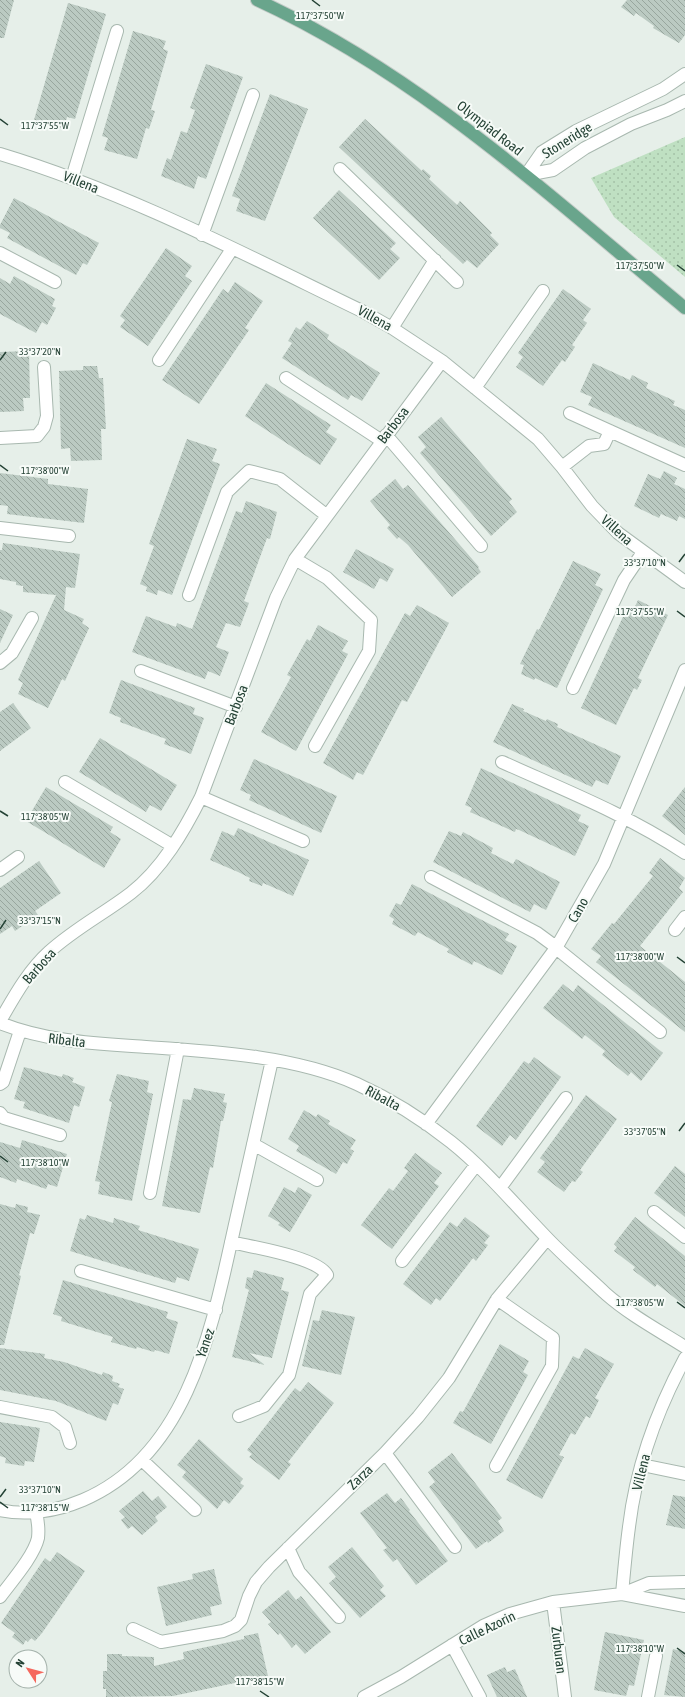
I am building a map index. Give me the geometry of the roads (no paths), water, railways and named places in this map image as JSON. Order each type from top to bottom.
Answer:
[{"type":"main road","name":"Olympiad Road","points":[[257,0],[332,39],[398,78],[443,109],[526,175],[685,308]]},
{"type":"street","points":[[72,178],[117,31]]},
{"type":"street","name":"Stoneridge","points":[[526,175],[542,152],[576,131],[663,89],[685,74]]},
{"type":"street","points":[[202,235],[253,95]]},
{"type":"street","name":"Stoneridge","points":[[526,175],[553,170],[587,147],[631,124],[667,110],[685,101]]},
{"type":"street","points":[[576,131],[587,147]]},
{"type":"street","name":"Villena","points":[[0,154],[72,178],[202,235],[362,311],[392,328],[442,361],[538,439],[592,506],[618,533],[685,582]]},
{"type":"street","points":[[340,169],[457,282]]},
{"type":"street","points":[[159,360],[232,249]]},
{"type":"street","points":[[0,253],[55,282]]},
{"type":"street","points":[[392,328],[435,260]]},
{"type":"street","points":[[475,388],[543,291]]},
{"type":"street","name":"Barbosa","points":[[0,1022],[21,986],[49,951],[133,892],[173,846],[188,824],[201,797],[276,598],[295,559],[326,515],[442,361]]},
{"type":"street","points":[[0,438],[37,436],[44,427],[47,416],[44,367]]},
{"type":"street","points":[[286,378],[384,438],[481,546]]},
{"type":"street","points":[[570,413],[685,465]]},
{"type":"street","points":[[562,467],[589,446],[604,444],[610,431]]},
{"type":"street","points":[[190,595],[227,492],[249,471],[280,479],[326,515]]},
{"type":"street","points":[[0,528],[69,536]]},
{"type":"street","points":[[573,688],[624,580],[643,552]]},
{"type":"street","points":[[295,559],[327,578],[371,620],[369,651],[315,746]]},
{"type":"street","points":[[0,662],[12,653],[32,618]]},
{"type":"street","name":"Cano","points":[[426,1124],[556,947],[604,864],[680,696],[685,670]]},
{"type":"street","points":[[141,671],[236,706]]},
{"type":"street","points":[[502,762],[624,818],[659,836],[685,853]]},
{"type":"street","points":[[65,782],[173,846]]},
{"type":"street","points":[[201,797],[303,841]]},
{"type":"street","points":[[0,870],[18,857]]},
{"type":"street","points":[[430,877],[537,933],[660,1032]]},
{"type":"street","points":[[675,930],[685,917]]},
{"type":"street","name":"Ribalta","points":[[0,1022],[20,1031],[70,1042],[178,1050],[272,1060],[311,1068],[355,1084],[393,1102],[451,1142],[500,1188],[547,1239],[608,1296],[642,1321],[685,1347]]},
{"type":"street","points":[[0,1084],[3,1082],[20,1031]]},
{"type":"street","points":[[150,1193],[178,1050]]},
{"type":"street","name":"Yanez","points":[[0,1510],[36,1513],[68,1506],[95,1495],[119,1480],[142,1460],[160,1440],[179,1407],[199,1360],[216,1310],[272,1060]]},
{"type":"street","points":[[500,1188],[566,1098]]},
{"type":"street","points":[[0,1113],[4,1118],[60,1135]]},
{"type":"street","points":[[253,1144],[317,1180]]},
{"type":"street","points":[[402,1261],[476,1165]]},
{"type":"street","points":[[654,1212],[685,1237]]},
{"type":"street","name":"Zarza","points":[[133,1629],[161,1642],[223,1631],[235,1626],[241,1620],[249,1596],[256,1582],[288,1548],[385,1453],[418,1417],[449,1378],[497,1299],[547,1239]]},
{"type":"street","points":[[231,1242],[297,1257],[324,1270],[327,1275],[310,1294],[288,1375],[264,1406],[239,1416]]},
{"type":"street","points":[[81,1271],[216,1310]]},
{"type":"street","points":[[496,1466],[552,1366],[553,1338],[497,1299]]},
{"type":"street","name":"Villena","points":[[622,1594],[629,1526],[642,1465],[655,1422],[672,1382],[685,1358]]},
{"type":"street","points":[[0,1407],[52,1417],[65,1427],[70,1443]]},
{"type":"street","points":[[385,1453],[455,1547]]},
{"type":"street","points":[[142,1460],[196,1510]]},
{"type":"street","points":[[642,1465],[685,1474]]},
{"type":"street","points":[[0,1597],[29,1556],[37,1540],[38,1527],[36,1513]]},
{"type":"street","points":[[288,1548],[299,1572],[339,1617]]},
{"type":"street","name":"Calle Azorin","points":[[364,1697],[401,1677],[483,1626],[510,1614],[552,1602],[622,1594],[649,1583],[685,1582]]},
{"type":"street","name":"Calle Azorin","points":[[622,1594],[685,1606]]},
{"type":"street","name":"Zurburan","points":[[552,1602],[565,1697]]},
{"type":"street","points":[[452,1645],[480,1697]]},
{"type":"street","points":[[648,1697],[656,1656]]}]
